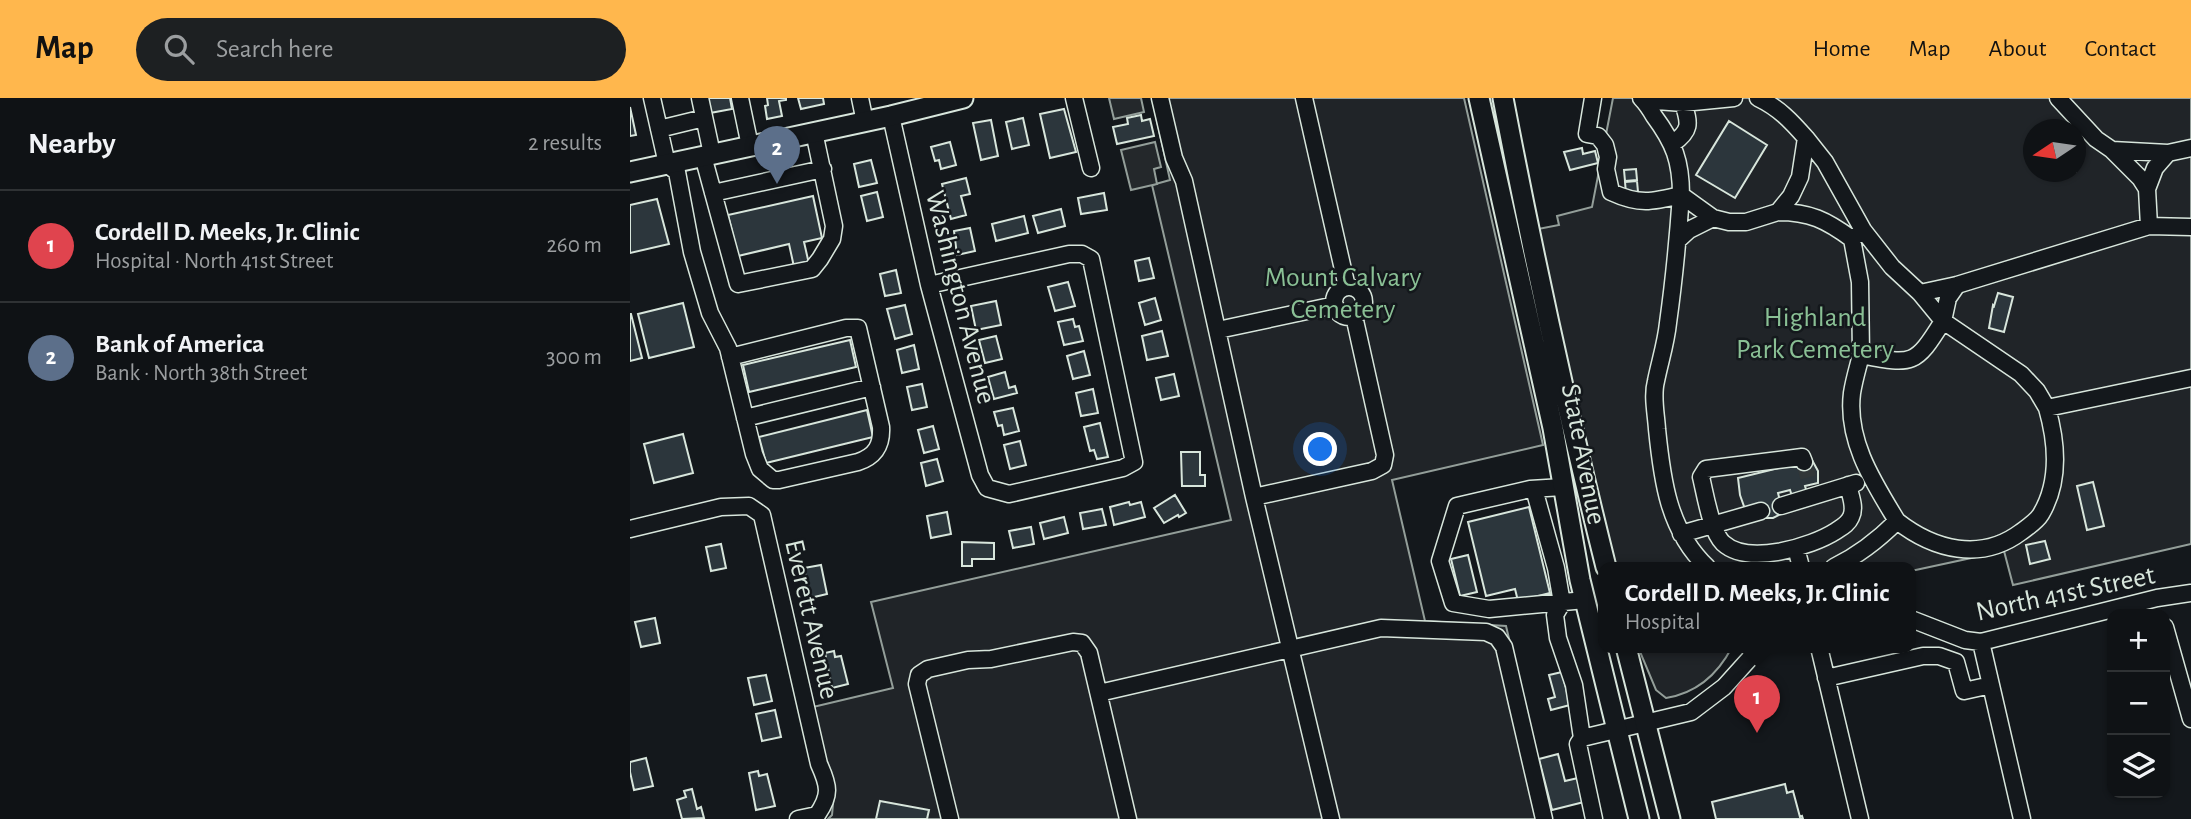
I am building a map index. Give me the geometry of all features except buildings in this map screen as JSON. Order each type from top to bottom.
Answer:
[{"type":"main road","points":[[630,172],[865,122],[898,109],[959,98]]},
{"type":"main road","name":"State Avenue","points":[[1479,98],[1553,428],[1585,600],[1598,651]]},
{"type":"main road","name":"State Avenue","points":[[1503,98],[1569,421],[1605,562]]},
{"type":"main road","name":"State Avenue","points":[[1598,653],[1639,819]]},
{"type":"main road","points":[[1627,653],[1670,819]]},
{"type":"street","points":[[652,98],[667,164],[677,172],[692,252],[710,313],[728,348],[730,357],[745,418],[760,469],[773,481],[858,462],[870,458],[877,449],[881,439],[858,328],[730,357]]},
{"type":"street","points":[[699,98],[713,193],[738,284],[812,269],[832,239],[834,226],[814,132]]},
{"type":"street","points":[[740,98],[750,146]]},
{"type":"street","points":[[860,98],[865,122]]},
{"type":"street","points":[[1074,98],[1091,168]]},
{"type":"street","points":[[1160,98],[1174,158],[1184,181],[1254,497],[1331,819]]},
{"type":"street","points":[[1304,98],[1347,287]]},
{"type":"street","points":[[1593,98],[1587,134],[1598,136],[1605,145],[1611,192],[1639,202],[1681,195],[1713,218],[1728,222],[1746,222],[1778,212],[1796,212],[1857,234],[1920,293],[1943,321],[2021,374],[2037,391],[2047,408],[2055,456],[2054,478],[2040,517],[2009,541],[1972,551],[1950,549],[1929,542],[1897,521],[1870,476],[1858,448],[1852,418],[1852,393],[1861,355],[1857,234],[1825,162],[1787,107],[1773,106],[1758,98]]},
{"type":"street","points":[[1642,99],[1683,103],[1734,98]]},
{"type":"street","points":[[2059,98],[2096,139],[2112,150],[2140,178],[2147,189]]},
{"type":"street","points":[[1642,99],[1668,135],[1681,173],[1678,240],[1667,335],[1655,382],[1655,400],[1665,491],[1671,513],[1681,534],[1701,562]]},
{"type":"street","points":[[1672,144],[1683,136],[1688,127],[1683,103]]},
{"type":"street","name":"Washington Avenue","points":[[898,109],[929,285],[980,475],[987,488],[1009,494],[1123,468],[1134,463],[1091,259],[1069,254],[929,285]]},
{"type":"street","points":[[659,129],[704,118]]},
{"type":"street","points":[[1778,212],[1791,196],[1800,177],[1806,138]]},
{"type":"street","points":[[2112,150],[2168,153],[2191,148]]},
{"type":"street","points":[[2149,226],[2147,189],[2155,168],[2168,153]]},
{"type":"street","points":[[713,193],[823,169]]},
{"type":"street","points":[[1678,240],[1689,230],[1713,218]]},
{"type":"street","points":[[1920,293],[1957,285],[2149,226],[2191,227]]},
{"type":"street","points":[[1861,355],[1892,361],[1915,358],[1923,351],[1943,321],[1948,298],[1957,285]]},
{"type":"street","points":[[1347,287],[1357,289],[1363,296],[1364,306],[1354,316],[1344,316],[1335,305],[1336,296],[1347,287]]},
{"type":"street","points":[[1218,330],[1335,305]]},
{"type":"street","points":[[1254,497],[1373,471],[1383,465],[1385,455],[1354,316]]},
{"type":"street","points":[[2047,408],[2191,378]]},
{"type":"street","points":[[745,418],[872,387]]},
{"type":"street","points":[[1804,462],[1802,457],[1786,458],[1744,471],[1706,468],[1701,477],[1717,537],[1725,545],[1759,553],[1796,548],[1826,537],[1848,522],[1853,513],[1848,485]]},
{"type":"street","points":[[1781,506],[1811,490],[1848,485],[1870,476]]},
{"type":"street","points":[[1563,487],[1534,489],[1457,506],[1440,561],[1453,603],[1489,609],[1585,600]]},
{"type":"street","points":[[1534,489],[1556,568],[1562,603],[1555,615],[1558,638],[1574,685],[1582,738]]},
{"type":"street","name":"Everett Avenue","points":[[630,529],[705,511],[749,506],[762,515],[828,794],[817,815],[799,819]]},
{"type":"street","points":[[1542,517],[1567,510]]},
{"type":"street","points":[[1681,534],[1761,511]]},
{"type":"street","points":[[1845,562],[1874,544],[1897,521]]},
{"type":"street","points":[[1796,548],[1800,562]]},
{"type":"street","name":"North 41st Street","points":[[1916,621],[1981,642],[2159,606],[2191,593]]},
{"type":"street","points":[[1099,693],[1381,628],[1486,632],[1497,637],[1504,647],[1544,819]]},
{"type":"street","points":[[950,819],[917,684],[919,675],[928,669],[968,660],[991,660],[1073,642],[1082,643],[1088,653],[1128,819]]},
{"type":"street","points":[[1981,642],[2022,819]]},
{"type":"street","points":[[2170,645],[2191,719]]},
{"type":"street","points":[[1594,819],[1577,744],[1582,738],[1691,712],[1724,687],[1755,653]]},
{"type":"street","points":[[1820,653],[1860,819]]},
{"type":"street","points":[[1826,678],[1923,656],[1939,656],[1956,662],[1964,691],[1991,684]]},
{"type":"green space","name":"Mount Calvary Cemetery","points":[[1152,98],[1464,98],[1543,445],[1392,480],[1425,621],[1506,626],[1552,819],[828,819],[832,815],[834,793],[813,707],[893,688],[871,602],[1231,520],[1152,185],[1170,180]]},
{"type":"green space","name":"Highland Park Cemetery","points":[[1613,98],[2191,98],[2191,544],[2013,585],[2004,551],[1916,570],[1916,562],[1615,562],[1570,379],[1538,229],[1559,225],[1557,216],[1592,207]]},
{"type":"green space","points":[[1641,653],[1728,653],[1713,674],[1697,687],[1666,698],[1656,690]]},
{"type":"shaded area","points":[[1109,98],[1141,98],[1144,112],[1114,119]]},
{"type":"shaded area","points":[[1155,142],[1161,167],[1154,169],[1157,184],[1131,190],[1121,150]]},
{"type":"tunnel","points":[[1804,462],[1810,485]]},
{"type":"place","name":"Bank of America","points":[[777,184]]},
{"type":"place","name":"Cordell D. Meeks, Jr. Clinic","points":[[1757,733]]}]
